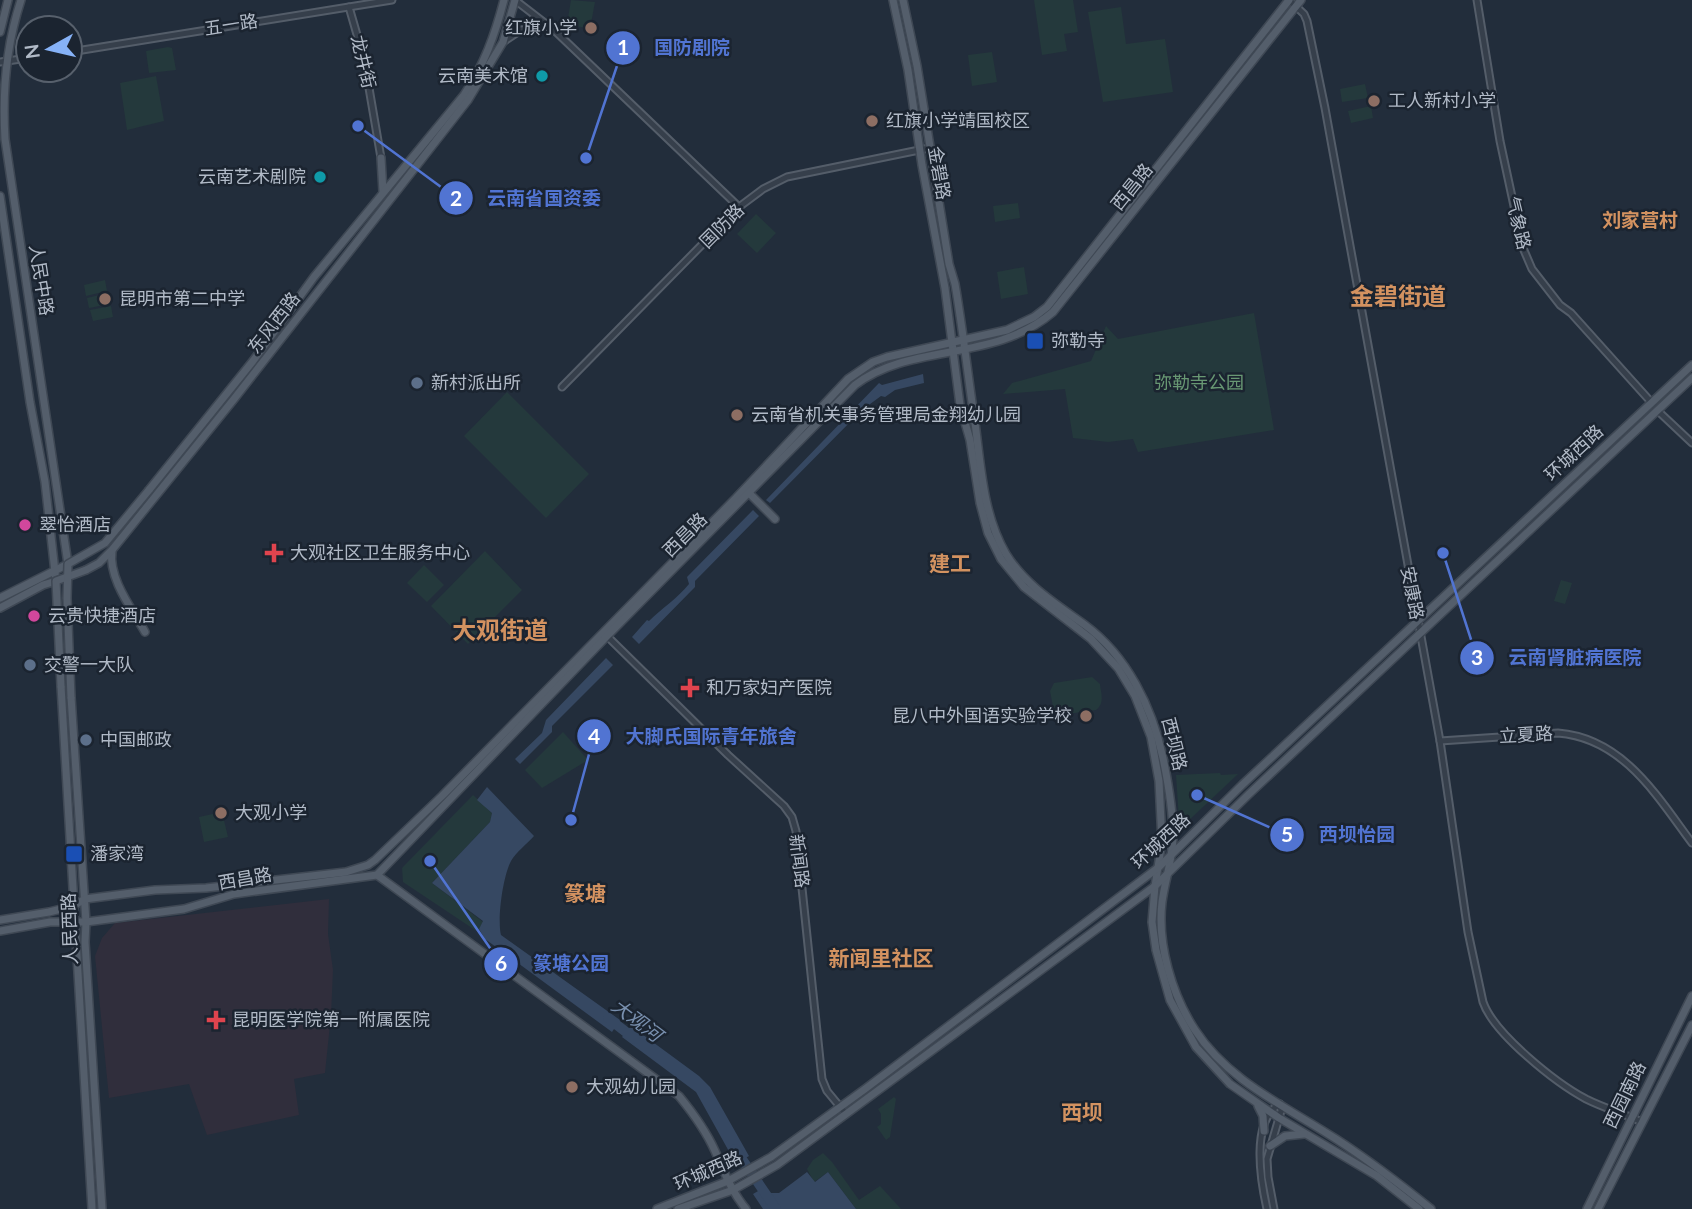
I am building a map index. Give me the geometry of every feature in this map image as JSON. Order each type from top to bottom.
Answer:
[{"type":"main road","points":[[0,32],[8,0]]},
{"type":"main road","name":"人民中路","points":[[21,0],[3,62],[3,141],[68,564]]},
{"type":"main road","name":"东风西路","points":[[0,608],[43,585],[67,579],[86,570],[105,559],[112,551],[189,442],[314,277],[476,76],[493,41],[504,0]]},
{"type":"main road","name":"东风西路","points":[[0,598],[105,542],[153,493],[468,100],[503,42],[515,0]]},
{"type":"main road","name":"金碧路","points":[[893,0],[908,70],[919,150],[958,340],[963,350]]},
{"type":"main road","name":"金碧路","points":[[903,0],[917,66],[949,264],[955,284],[958,340],[953,352]]},
{"type":"main road","name":"西昌路","points":[[0,920],[73,906],[85,899],[346,872],[368,865],[442,796],[736,498],[848,379],[873,362],[887,357],[1007,330],[1034,317],[1047,307],[1294,1]]},
{"type":"main road","name":"西昌路","points":[[0,930],[50,922],[86,922],[184,909],[234,894],[377,875],[607,636],[855,385],[866,376],[893,365],[1006,340],[1027,332],[1053,312],[1294,1]]},
{"type":"main road","points":[[381,159],[388,168],[403,167]]},
{"type":"main road","points":[[381,159],[383,192]]},
{"type":"main road","name":"人民中路","points":[[0,196],[56,570]]},
{"type":"main road","name":"西坝路","points":[[963,350],[987,502],[1000,543],[1029,582],[1108,646],[1141,693],[1152,721],[1163,756],[1172,826],[1171,855],[1163,899],[1162,934],[1172,982],[1184,1011],[1200,1038],[1222,1062],[1280,1104],[1378,1166],[1431,1209]]},
{"type":"main road","name":"西坝路","points":[[953,352],[960,405],[980,503],[993,546],[1008,570],[1024,587],[1091,639],[1118,668],[1130,685],[1144,715],[1159,781],[1162,842],[1154,886],[1153,931],[1164,984],[1188,1035],[1204,1058],[1252,1101],[1377,1176],[1419,1209]]},
{"type":"main road","name":"环城西路","points":[[657,1209],[728,1181],[755,1167],[1159,867],[1692,365]]},
{"type":"main road","name":"环城西路","points":[[678,1209],[733,1190],[760,1175],[1154,886],[1692,378]]},
{"type":"main road","points":[[749,493],[775,519]]},
{"type":"main road","points":[[112,551],[114,574],[145,632]]},
{"type":"main road","name":"人民西路","points":[[68,564],[71,697],[102,1209]]},
{"type":"main road","points":[[86,570],[97,568],[114,574]]},
{"type":"main road","name":"人民西路","points":[[56,570],[92,1209]]},
{"type":"main road","points":[[377,875],[679,1096],[696,1117],[728,1181],[746,1209]]},
{"type":"main road","name":"西园南路","points":[[1587,1209],[1692,996]]},
{"type":"main road","name":"西园南路","points":[[1598,1209],[1692,1025]]},
{"type":"main road","points":[[1252,1101],[1263,1116],[1264,1131]]},
{"type":"main road","points":[[1270,1146],[1285,1136],[1306,1134]]},
{"type":"street","name":"五一路","points":[[84,50],[392,0]]},
{"type":"street","points":[[515,0],[550,26],[739,207]]},
{"type":"street","name":"气象路","points":[[1477,0],[1502,152],[1528,260],[1560,305],[1571,313],[1651,402]]},
{"type":"street","name":"安康路","points":[[1294,1],[1307,22],[1325,108],[1440,741],[1473,960],[1486,1011],[1504,1034],[1564,1085],[1586,1099],[1642,1122]]},
{"type":"street","name":"龙井街","points":[[349,7],[364,59],[381,159]]},
{"type":"street","points":[[503,42],[521,30],[550,26]]},
{"type":"street","name":"国防路","points":[[562,387],[739,207],[763,189],[786,177],[929,148]]},
{"type":"street","points":[[1658,411],[1692,443]]},
{"type":"street","name":"新闻路","points":[[607,636],[784,806],[792,817],[810,947],[822,1079],[827,1091],[846,1114]]},
{"type":"street","name":"立夏路","points":[[1440,741],[1558,733],[1594,743],[1633,767],[1692,843]]},
{"type":"street","points":[[1267,1209],[1259,1166],[1264,1131],[1270,1113],[1280,1104]]},
{"type":"street","points":[[1275,1209],[1267,1159],[1279,1118],[1280,1104]]},
{"type":"shaded area","name":"昆明医学院第一附属医院","points":[[329,899],[328,934],[333,970],[325,1073],[294,1079],[299,1115],[207,1135],[189,1084],[109,1098],[95,956],[102,938],[115,923]]},
{"type":"green space","points":[[571,0],[595,2],[590,29],[567,24]]},
{"type":"green space","points":[[1034,0],[1073,0],[1078,32],[1064,34],[1067,51],[1042,55]]},
{"type":"green space","points":[[1121,7],[1126,44],[1165,39],[1173,92],[1103,102],[1088,12]]},
{"type":"green space","points":[[172,48],[176,70],[149,73],[146,51]]},
{"type":"green space","points":[[992,52],[997,82],[972,86],[968,55]]},
{"type":"green space","points":[[156,76],[164,121],[127,130],[120,83]]},
{"type":"green space","points":[[1365,84],[1368,98],[1342,102],[1340,89]]},
{"type":"green space","points":[[1371,106],[1373,118],[1351,123],[1348,111]]},
{"type":"green space","points":[[1018,203],[1020,218],[995,222],[993,206]]},
{"type":"green space","points":[[756,214],[776,233],[757,253],[737,234]]},
{"type":"green space","points":[[1024,267],[1028,294],[1001,299],[997,272]]},
{"type":"green space","points":[[105,280],[107,291],[86,296],[84,285]]},
{"type":"green space","points":[[108,293],[110,304],[89,308],[87,298]]},
{"type":"green space","points":[[111,306],[113,317],[93,321],[90,310]]},
{"type":"green space","name":"弥勒寺公园","points":[[1254,313],[1274,430],[1138,452],[1133,439],[1108,442],[1073,438],[1065,389],[1003,394],[1012,383],[1091,361],[1106,326],[1118,339]]},
{"type":"green space","points":[[507,392],[589,474],[546,518],[464,436]]},
{"type":"green space","points":[[485,551],[522,590],[468,644],[431,606]]},
{"type":"green space","points":[[424,565],[444,585],[427,602],[407,583]]},
{"type":"green space","points":[[1561,580],[1572,583],[1565,604],[1554,601]]},
{"type":"green space","points":[[1092,677],[1100,684],[1102,695],[1101,704],[1096,710],[1060,715],[1054,712],[1050,691],[1054,683]]},
{"type":"green space","points":[[563,732],[588,760],[542,788],[525,770]]},
{"type":"green space","points":[[1238,774],[1187,822],[1179,820],[1176,775]]},
{"type":"green space","points":[[473,795],[492,813],[490,822],[432,883],[483,922],[479,929],[481,934],[403,882],[402,868]]},
{"type":"green space","points":[[222,812],[228,837],[204,842],[199,817]]},
{"type":"green space","points":[[894,1097],[896,1099],[890,1137],[886,1140],[877,1127],[881,1124],[878,1109]]},
{"type":"green space","points":[[823,1153],[859,1200],[880,1186],[901,1209],[856,1209],[828,1172],[814,1182],[807,1169],[813,1160]]},
{"type":"water","points":[[923,374],[924,383],[895,390],[885,397],[881,396],[862,410],[770,503],[766,500],[879,383],[882,385]]},
{"type":"water","points":[[753,510],[759,516],[695,581],[695,587],[639,644],[632,637],[647,620],[685,589],[689,584],[687,577]]},
{"type":"water","points":[[606,658],[613,665],[552,726],[552,732],[520,764],[515,759],[542,733],[546,720]]},
{"type":"water","points":[[487,787],[534,836],[516,854],[508,868],[500,909],[501,935],[620,1020],[612,1032],[485,939],[479,929],[483,921],[432,883],[490,822],[492,813],[477,800]]},
{"type":"water","points":[[631,1026],[710,1087],[749,1156],[736,1164],[696,1092],[622,1037]]},
{"type":"water","points":[[807,1172],[815,1182],[828,1172],[856,1209],[763,1209],[753,1194],[765,1187],[770,1193],[779,1193]]},
{"type":"waterway","name":"大观河","points":[[608,1018],[635,1039]]},
{"type":"waterway","name":"大观河","points":[[735,1149],[776,1209]]},
{"type":"place","name":"红旗小学","points":[[591,28]]},
{"type":"place","name":"云南美术馆","points":[[542,76]]},
{"type":"place","name":"工人新村小学","points":[[1374,101]]},
{"type":"place","name":"红旗小学靖国校区","points":[[872,121]]},
{"type":"place","name":"云南省国资委","points":[[358,126]]},
{"type":"place","name":"国防剧院","points":[[586,158]]},
{"type":"place","name":"云南艺术剧院","points":[[320,177]]},
{"type":"place","name":"昆明市第二中学","points":[[105,299]]},
{"type":"place","name":"弥勒寺","points":[[1035,341]]},
{"type":"place","name":"新村派出所","points":[[417,383]]},
{"type":"place","name":"云南省机关事务管理局金翔幼儿园","points":[[737,415]]},
{"type":"place","name":"翠怡酒店","points":[[25,525]]},
{"type":"place","name":"大观社区卫生服务中心","points":[[274,553]]},
{"type":"place","name":"云南肾脏病医院","points":[[1443,553]]},
{"type":"place","name":"云贵快捷酒店","points":[[34,616]]},
{"type":"place","name":"交警一大队","points":[[30,665]]},
{"type":"place","name":"和万家妇产医院","points":[[690,688]]},
{"type":"place","name":"昆八中外国语实验学校","points":[[1086,716]]},
{"type":"place","name":"中国邮政","points":[[86,740]]},
{"type":"place","name":"西坝怡园","points":[[1197,795]]},
{"type":"place","name":"大观小学","points":[[221,813]]},
{"type":"place","name":"大脚氏国际青年旅舍","points":[[571,820]]},
{"type":"place","name":"潘家湾","points":[[74,854]]},
{"type":"place","name":"篆塘公园","points":[[430,861]]},
{"type":"place","name":"昆明医学院第一附属医院","points":[[216,1020]]},
{"type":"place","name":"大观幼儿园","points":[[572,1087]]},
{"type":"district","name":"刘家营村","points":[[1640,220]]},
{"type":"district","name":"金碧街道","points":[[1398,297]]},
{"type":"district","name":"建工","points":[[950,564]]},
{"type":"district","name":"大观街道","points":[[500,631]]},
{"type":"district","name":"篆塘","points":[[585,894]]},
{"type":"district","name":"新闻里社区","points":[[881,959]]},
{"type":"district","name":"西坝","points":[[1082,1113]]}]
